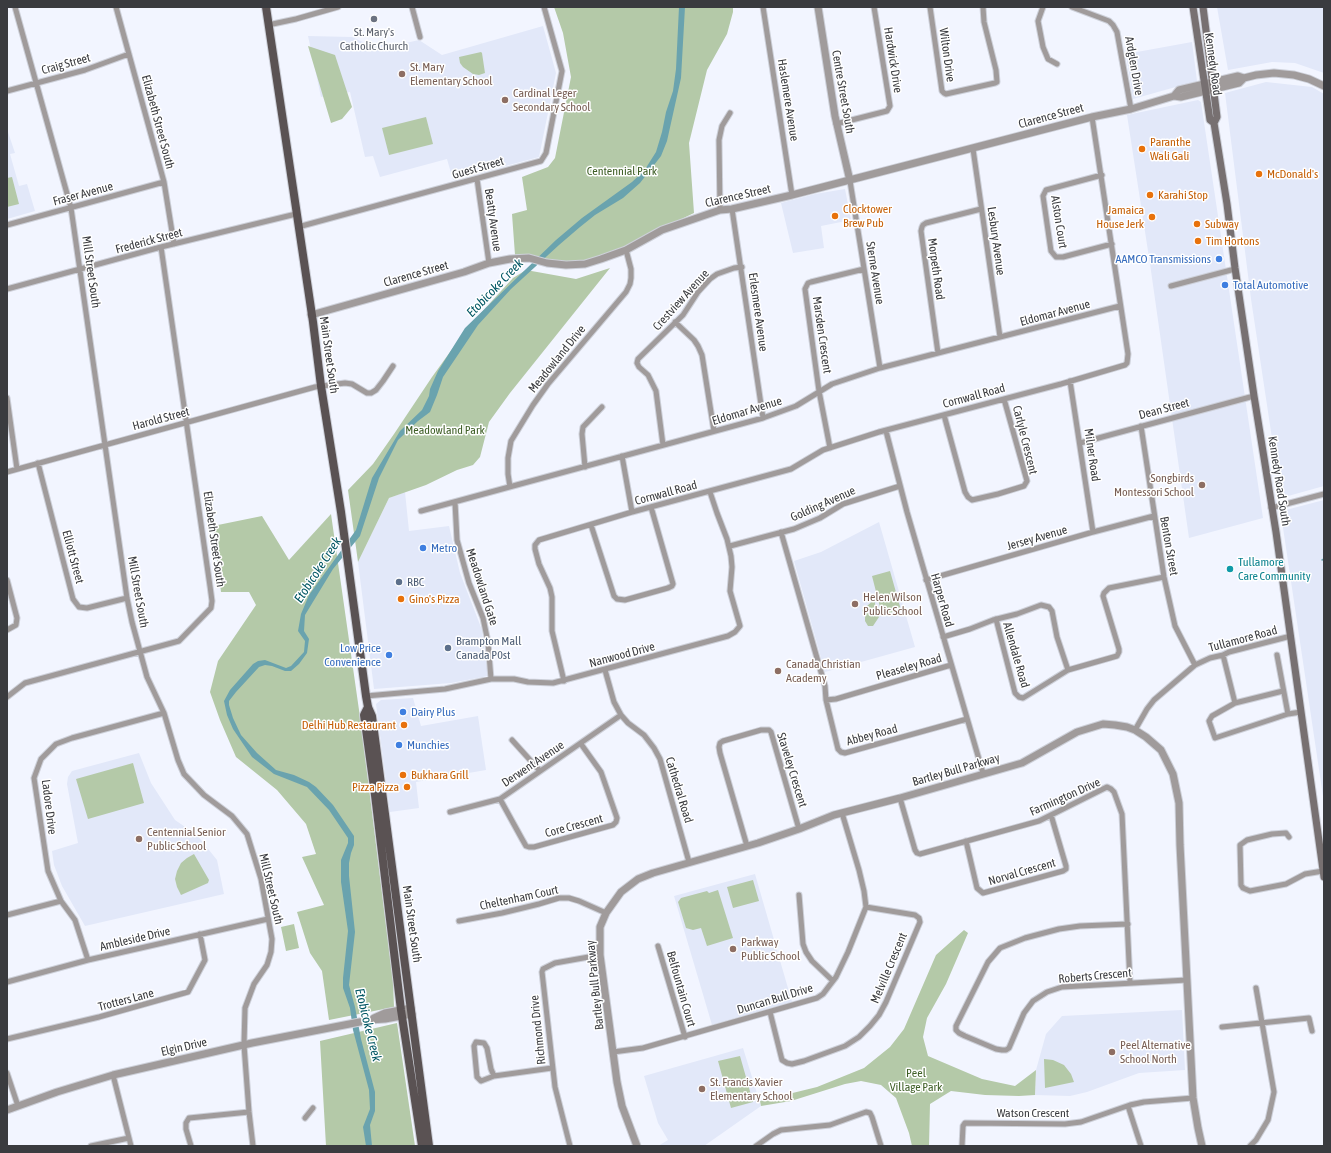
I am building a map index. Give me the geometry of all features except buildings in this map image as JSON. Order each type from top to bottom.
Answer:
[{"type":"main road","name":"Main Street South","points":[[266,7],[366,696],[368,707],[372,716],[429,1146]]},
{"type":"main road","name":"Kennedy Road","points":[[1193,7],[1210,120],[1214,123]]},
{"type":"main road","name":"Kennedy Road","points":[[1203,7],[1213,86]]},
{"type":"main road","name":"Kennedy Road South","points":[[1213,86],[1218,117],[1214,123],[1254,396],[1276,532],[1324,873]]},
{"type":"main road","name":"Main Street South","points":[[368,707],[364,715],[376,795],[402,1013],[422,1146]]},
{"type":"street","name":"Mill Street South","points":[[15,7],[71,208],[127,598],[147,677],[164,713],[178,760],[184,774],[204,795],[232,816],[247,834],[261,879],[272,939],[266,965],[254,984],[245,1008],[244,1045],[253,1146]]},
{"type":"street","name":"Elizabeth Street South","points":[[116,7],[164,182],[174,244]]},
{"type":"street","points":[[268,26],[338,7]]},
{"type":"street","points":[[412,7],[420,37]]},
{"type":"street","name":"Guest Street","points":[[298,227],[541,161],[544,156],[562,71],[544,7]]},
{"type":"street","name":"Haslemere Avenue","points":[[763,7],[792,195]]},
{"type":"street","name":"Centre Street South","points":[[818,7],[836,124],[850,180]]},
{"type":"street","name":"Hardwick Drive","points":[[836,124],[887,111],[890,106],[874,7]]},
{"type":"street","name":"Wilton Drive","points":[[930,7],[942,91],[944,94],[997,82],[996,70],[984,22],[983,7]]},
{"type":"street","points":[[1043,7],[1038,21],[1043,47],[1048,59],[1058,64]]},
{"type":"street","name":"Ardglen Drive","points":[[1072,7],[1109,21],[1114,25],[1118,32],[1131,108]]},
{"type":"street","name":"Craig Street","points":[[7,91],[85,70],[129,54]]},
{"type":"street","name":"Clarence Street","points":[[311,315],[510,259],[529,258],[547,263],[566,265],[585,264],[626,250],[662,230],[720,210],[732,209],[792,195],[1131,108],[1174,96],[1179,90],[1205,88],[1238,76],[1244,78],[1274,73],[1290,74],[1307,78],[1324,86]]},
{"type":"street","points":[[720,210],[719,140],[722,126],[730,113]]},
{"type":"street","name":"Cornwall Road","points":[[564,681],[552,631],[552,597],[550,588],[539,564],[535,545],[539,540],[632,512],[791,469],[823,450],[886,431],[1125,365],[1128,354],[1092,117]]},
{"type":"street","name":"Lesbury Avenue","points":[[973,148],[1000,337]]},
{"type":"street","name":"Alston Court","points":[[1102,175],[1046,190],[1043,196],[1051,251],[1056,257],[1063,257],[1112,244]]},
{"type":"street","name":"Beatty Avenue","points":[[477,179],[489,264]]},
{"type":"street","name":"Sterne Avenue","points":[[850,180],[880,368]]},
{"type":"street","name":"Fraser Avenue","points":[[7,225],[164,182]]},
{"type":"street","name":"Erlesmere Avenue","points":[[732,209],[764,418]]},
{"type":"street","name":"Morpeth Road","points":[[938,353],[921,231],[922,227],[926,223],[981,209]]},
{"type":"street","name":"Frederick Street","points":[[7,289],[161,247],[296,214]]},
{"type":"street","name":"Elizabeth Street South","points":[[7,697],[25,683],[179,641],[211,608],[212,601],[161,247]]},
{"type":"street","name":"Meadowland Drive","points":[[510,487],[508,458],[511,441],[548,384],[626,292],[631,278],[631,269],[626,250]]},
{"type":"street","name":"Crestview Avenue","points":[[663,445],[656,391],[648,375],[639,367],[637,363],[638,359],[683,315],[698,292],[710,279],[717,274],[742,267]]},
{"type":"street","name":"Marsden Crescent","points":[[830,448],[819,391],[806,286],[811,282],[864,269]]},
{"type":"street","points":[[1171,286],[1235,269]]},
{"type":"street","name":"Eldomar Avenue","points":[[421,511],[764,418],[796,406],[832,384],[880,368],[1120,306]]},
{"type":"street","points":[[675,322],[694,340],[702,355],[714,431]]},
{"type":"street","name":"Harold Street","points":[[7,472],[313,387],[352,384],[367,393],[371,393],[376,390],[383,381],[392,366]]},
{"type":"street","name":"Milner Road","points":[[1070,381],[1093,532]]},
{"type":"street","name":"Dean Street","points":[[1080,443],[1254,396]]},
{"type":"street","points":[[7,398],[18,469]]},
{"type":"street","name":"Carlyle Crescent","points":[[944,415],[965,492],[968,497],[972,500],[998,494],[1024,486],[1026,481],[1004,398]]},
{"type":"street","points":[[585,467],[582,434],[583,427],[602,407]]},
{"type":"street","name":"Benton Street","points":[[1141,426],[1164,577],[1175,626],[1195,665]]},
{"type":"street","name":"Harper Road","points":[[886,431],[926,580],[983,774]]},
{"type":"street","points":[[622,456],[632,512]]},
{"type":"street","name":"Elliott Street","points":[[38,463],[73,599],[79,607],[87,608],[127,598]]},
{"type":"street","name":"Golding Avenue","points":[[730,546],[781,532],[820,518],[843,504],[900,486]]},
{"type":"street","name":"Nanwood Drive","points":[[366,696],[445,689],[491,679],[514,679],[553,683],[728,636],[736,632],[740,626],[730,591],[732,567],[730,546],[710,492]]},
{"type":"street","points":[[1271,508],[1324,494]]},
{"type":"street","name":"Meadowland Gate","points":[[455,502],[457,540],[469,583],[483,618],[488,642],[491,679]]},
{"type":"street","points":[[591,525],[614,596],[625,600],[668,588],[672,586],[673,582],[651,507]]},
{"type":"street","name":"Jersey Avenue","points":[[926,580],[1154,516]]},
{"type":"street","name":"Abbey Road","points":[[781,532],[825,686],[826,700],[838,749],[845,753],[967,719]]},
{"type":"street","name":"Allendale Road","points":[[996,619],[1015,693],[1019,698],[1023,698],[1068,670],[1117,656],[1119,652],[1103,596],[1106,590],[1109,588],[1164,577]]},
{"type":"street","points":[[7,580],[17,618],[16,625],[7,630]]},
{"type":"street","points":[[943,637],[1041,606],[1049,607],[1052,611],[1057,637],[1068,670]]},
{"type":"street","name":"Tullamore Road","points":[[1135,730],[1154,700],[1195,665],[1229,652],[1291,636]]},
{"type":"street","points":[[1223,655],[1236,703]]},
{"type":"street","points":[[1277,655],[1288,714]]},
{"type":"street","name":"Pleaseley Road","points":[[826,700],[836,699],[951,665]]},
{"type":"street","name":"Cathedral Road","points":[[605,670],[614,702],[621,715],[628,723],[644,735],[660,759],[689,862]]},
{"type":"street","points":[[1283,691],[1236,703],[1212,716],[1209,721],[1215,738],[1288,714],[1301,712]]},
{"type":"street","name":"Ladore Drive","points":[[88,960],[75,920],[61,901],[48,870],[34,778],[41,759],[56,744],[72,738],[164,713]]},
{"type":"street","name":"Derwent Avenue","points":[[450,812],[500,799],[621,715]]},
{"type":"street","name":"Bartley Bull Parkway","points":[[637,1146],[622,1106],[617,1082],[600,955],[600,927],[606,913],[621,892],[634,882],[653,873],[747,846],[842,813],[1022,763],[1077,732],[1103,724],[1115,725],[1135,730],[1161,750],[1173,774],[1178,795],[1193,1098],[1202,1146]]},
{"type":"street","name":"Staveley Crescent","points":[[747,846],[720,753],[719,747],[720,743],[723,741],[761,730],[769,730],[771,732],[799,829]]},
{"type":"street","points":[[512,740],[540,771]]},
{"type":"street","name":"Core Crescent","points":[[500,799],[526,846],[529,847],[534,847],[613,825],[617,818],[601,772],[580,744]]},
{"type":"street","name":"Farmington Drive","points":[[900,798],[915,850],[920,854],[1039,821],[1107,787],[1111,789],[1114,792],[1122,814],[1130,983]]},
{"type":"street","points":[[842,813],[859,870],[866,907]]},
{"type":"street","name":"Norval Crescent","points":[[966,841],[977,888],[983,893],[1063,871],[1066,869],[1066,866],[1051,815]]},
{"type":"street","points":[[1290,837],[1286,833],[1272,834],[1247,840],[1240,845],[1241,885],[1243,888],[1250,891],[1286,884],[1305,874],[1324,873]]},
{"type":"street","points":[[799,896],[803,944],[806,952],[812,961],[833,981]]},
{"type":"street","name":"Cheltenham Court","points":[[459,921],[502,913],[559,898],[569,898],[579,901],[606,913]]},
{"type":"street","points":[[7,915],[61,901]]},
{"type":"street","name":"Duncan Bull Drive","points":[[613,1052],[643,1048],[817,998],[823,994],[833,981],[848,952],[866,907]]},
{"type":"street","name":"Melville Crescent","points":[[770,1012],[782,1060],[792,1064],[845,1046],[859,1037],[870,1026],[880,1014],[886,1002],[920,922],[919,918],[915,916],[866,907]]},
{"type":"street","name":"Ambleside Drive","points":[[7,982],[88,960],[268,919]]},
{"type":"street","name":"Roberts Crescent","points":[[1128,924],[1059,928],[1025,938],[1000,948],[988,962],[956,1026],[956,1030],[959,1033],[996,1049],[1006,1050],[1009,1048],[1024,1013],[1033,1001],[1047,992],[1062,987],[1187,980]]},
{"type":"street","name":"Trotters Lane","points":[[7,1040],[100,1017],[188,992],[205,960],[200,934]]},
{"type":"street","name":"Belfountain Court","points":[[658,946],[684,1037]]},
{"type":"street","name":"Richmond Drive","points":[[570,1146],[555,1087],[552,1068],[543,969],[555,963],[600,955]]},
{"type":"street","points":[[1250,1146],[1256,1140],[1268,1120],[1274,1092],[1256,988]]},
{"type":"street","name":"Elgin Drive","points":[[7,1110],[57,1092],[113,1075],[244,1045],[370,1020],[385,1013],[402,1013],[412,1011]]},
{"type":"street","points":[[1222,1027],[1309,1018],[1312,1031]]},
{"type":"street","points":[[494,1076],[491,1070],[487,1048],[484,1043],[476,1042],[474,1046],[477,1077],[481,1080],[494,1076],[552,1068]]},
{"type":"street","points":[[7,1073],[18,1106]]},
{"type":"street","points":[[113,1075],[131,1146]]},
{"type":"street","name":"Watson Crescent","points":[[962,1146],[963,1126],[965,1123],[1065,1124],[1081,1122],[1144,1102],[1193,1098]]},
{"type":"street","points":[[1128,1106],[1141,1146]]},
{"type":"street","points":[[305,1118],[313,1108]]},
{"type":"street","points":[[192,1146],[186,1129],[186,1123],[190,1118],[249,1112]]},
{"type":"street","points":[[756,1146],[781,1130],[830,1125],[866,1112],[872,1117],[881,1146]]},
{"type":"street","points":[[91,1146],[129,1138]]},
{"type":"shaded area","points":[[1217,7],[1324,7],[1324,73],[1295,63],[1272,62],[1228,70]]},
{"type":"shaded area","points":[[543,26],[556,73],[539,157],[453,180],[447,159],[380,177],[373,156],[365,157],[350,92],[321,97],[308,36],[352,37],[367,44],[376,45],[397,45],[419,40],[442,55]]},
{"type":"shaded area","points":[[1192,42],[1197,81],[1133,99],[1126,54]]},
{"type":"shaded area","points":[[1266,82],[1312,87],[1324,94],[1324,486],[1281,498],[1251,299],[1225,93]]},
{"type":"shaded area","points":[[1198,100],[1201,102],[1263,518],[1189,538],[1127,115]]},
{"type":"shaded area","points":[[7,129],[15,153],[10,154],[19,186],[27,184],[35,211],[7,219]]},
{"type":"shaded area","points":[[845,189],[851,220],[821,226],[824,248],[793,253],[781,203],[815,194]]},
{"type":"shaded area","points":[[405,492],[409,531],[449,526],[460,573],[482,630],[488,676],[451,683],[374,689],[358,562],[389,498]]},
{"type":"shaded area","points":[[1324,500],[1324,803],[1282,521],[1282,511]]},
{"type":"shaded area","name":"Helen Wilson Public School","points":[[879,522],[915,647],[825,672],[794,561],[821,552]]},
{"type":"shaded area","points":[[413,698],[421,726],[478,716],[486,770],[416,782],[419,808],[390,812],[376,704],[381,700]]},
{"type":"shaded area","name":"Centennial Senior Public School","points":[[139,753],[151,783],[175,820],[197,835],[217,860],[224,894],[85,926],[62,886],[54,865],[52,851],[78,843],[67,784],[68,777],[72,771]]},
{"type":"shaded area","name":"Parkway Public School","points":[[755,874],[792,1002],[712,1025],[674,896]]},
{"type":"shaded area","name":"Peel Alternative School North","points":[[1182,1010],[1185,1070],[1139,1073],[1087,1092],[1070,1096],[1035,1095],[1036,1070],[1046,1034],[1062,1016]]},
{"type":"shaded area","name":"St. Francis Xavier Elementary School","points":[[743,1048],[761,1106],[704,1146],[658,1146],[668,1140],[658,1123],[644,1076]]},
{"type":"green space","name":"Centennial Park","points":[[554,7],[733,7],[727,34],[707,70],[689,143],[694,213],[619,249],[579,263],[557,263],[532,257],[515,255],[512,214],[527,210],[522,177],[548,167],[555,158],[571,77],[563,33]]},
{"type":"green space","points":[[308,46],[335,55],[352,107],[342,119],[331,123]]},
{"type":"green space","points":[[481,52],[485,73],[479,75],[473,74],[460,63],[459,57]]},
{"type":"green space","points":[[426,117],[433,144],[389,155],[382,128]]},
{"type":"green space","points":[[12,177],[19,204],[7,207],[7,178]]},
{"type":"green space","name":"Meadowland Park","points":[[610,268],[510,393],[489,422],[480,457],[473,465],[457,470],[426,485],[389,498],[358,562],[348,490],[373,464],[468,327],[513,278],[526,270],[576,279]]},
{"type":"green space","points":[[331,514],[361,724],[393,981],[394,1007],[329,1020],[322,971],[310,953],[297,912],[324,905],[302,857],[316,854],[306,824],[277,790],[236,757],[210,692],[218,661],[256,605],[249,592],[221,592],[213,526],[262,516],[289,560]]},
{"type":"green space","points":[[890,571],[901,610],[882,615],[872,576]]},
{"type":"green space","points":[[874,600],[879,617],[873,626],[868,626],[862,610]]},
{"type":"green space","points":[[133,763],[144,803],[88,819],[76,779]]},
{"type":"green space","points":[[194,854],[209,880],[208,883],[181,895],[175,879],[177,871],[181,863]]},
{"type":"green space","points":[[753,880],[759,901],[733,908],[727,887]]},
{"type":"green space","points":[[718,890],[733,938],[707,946],[701,928],[693,930],[686,928],[678,902],[681,898],[707,891],[709,893]]},
{"type":"green space","points":[[294,924],[299,948],[286,951],[281,927]]},
{"type":"green space","name":"Peel Village Park","points":[[964,930],[968,933],[946,984],[927,1018],[923,1037],[928,1056],[982,1079],[1015,1086],[1036,1070],[1035,1095],[985,1095],[951,1091],[930,1104],[929,1146],[912,1146],[909,1133],[896,1098],[881,1085],[861,1081],[845,1084],[791,1101],[761,1106],[760,1101],[817,1087],[864,1068],[890,1047],[904,1029],[936,955]]},
{"type":"green space","points":[[397,1023],[415,1146],[326,1146],[320,1041]]},
{"type":"green space","points":[[740,1056],[753,1102],[731,1108],[718,1061]]},
{"type":"green space","points":[[1044,1059],[1053,1060],[1064,1065],[1071,1074],[1074,1082],[1045,1088]]},
{"type":"water","points":[[679,7],[685,7],[681,78],[667,141],[661,156],[640,183],[623,198],[595,215],[559,245],[511,289],[478,325],[443,377],[430,412],[398,440],[379,478],[360,536],[333,569],[305,615],[304,631],[309,639],[307,653],[299,664],[291,671],[285,671],[265,665],[259,667],[229,701],[233,718],[241,735],[257,753],[276,770],[294,775],[316,787],[333,805],[354,836],[354,845],[349,863],[349,876],[355,932],[349,985],[375,1092],[375,1111],[370,1125],[372,1146],[366,1146],[363,1127],[370,1109],[369,1090],[353,1030],[350,1008],[343,988],[348,931],[341,882],[341,860],[348,843],[348,838],[329,810],[307,787],[274,774],[252,757],[233,729],[227,715],[224,701],[230,690],[253,664],[258,661],[265,660],[286,668],[291,666],[304,652],[305,641],[298,631],[301,614],[309,595],[356,530],[372,478],[400,431],[422,410],[438,371],[465,328],[556,240],[582,218],[632,182],[644,171],[656,152],[673,91],[676,69]]},
{"type":"place","name":"St. Mary's Catholic Church","points":[[374,19]]},
{"type":"place","name":"St. Mary Elementary School","points":[[402,74]]},
{"type":"place","name":"Cardinal Leger Secondary School","points":[[505,100]]},
{"type":"place","name":"Paranthe Wali Gali","points":[[1142,149]]},
{"type":"place","name":"McDonald's","points":[[1259,174]]},
{"type":"place","name":"Karahi Stop","points":[[1150,195]]},
{"type":"place","name":"Clocktower Brew Pub","points":[[835,216]]},
{"type":"place","name":"Jamaica House Jerk","points":[[1152,217]]},
{"type":"place","name":"Subway","points":[[1197,224]]},
{"type":"place","name":"Tim Hortons","points":[[1198,241]]},
{"type":"place","name":"AAMCO Transmissions","points":[[1219,259]]},
{"type":"place","name":"Total Automotive","points":[[1225,285]]},
{"type":"place","name":"Songbirds Montessori School","points":[[1202,485]]},
{"type":"place","name":"Metro","points":[[423,548]]},
{"type":"place","name":"Tullamore Care Community","points":[[1230,569]]},
{"type":"place","name":"RBC","points":[[399,582]]},
{"type":"place","name":"Gino's Pizza","points":[[401,599]]},
{"type":"place","name":"Helen Wilson Public School","points":[[855,604]]},
{"type":"place","name":"Brampton Mall Canada P0st","points":[[448,648]]},
{"type":"place","name":"Low Price Convenience","points":[[389,655]]},
{"type":"place","name":"Canada Christian Academy","points":[[778,671]]},
{"type":"place","name":"Dairy Plus","points":[[403,712]]},
{"type":"place","name":"Delhi Hub Restaurant","points":[[404,725]]},
{"type":"place","name":"Munchies","points":[[399,745]]},
{"type":"place","name":"Bukhara Grill","points":[[403,775]]},
{"type":"place","name":"Pizza Pizza","points":[[407,787]]},
{"type":"place","name":"Centennial Senior Public School","points":[[139,839]]},
{"type":"place","name":"Parkway Public School","points":[[733,949]]},
{"type":"place","name":"Peel Alternative School North","points":[[1112,1052]]},
{"type":"place","name":"St. Francis Xavier Elementary School","points":[[702,1089]]},
{"type":"water label","name":"Etobicoke Creek","points":[[495,288]]},
{"type":"water label","name":"Etobicoke Creek","points":[[318,570]]},
{"type":"water label","name":"Etobicoke Creek","points":[[368,1025]]}]
